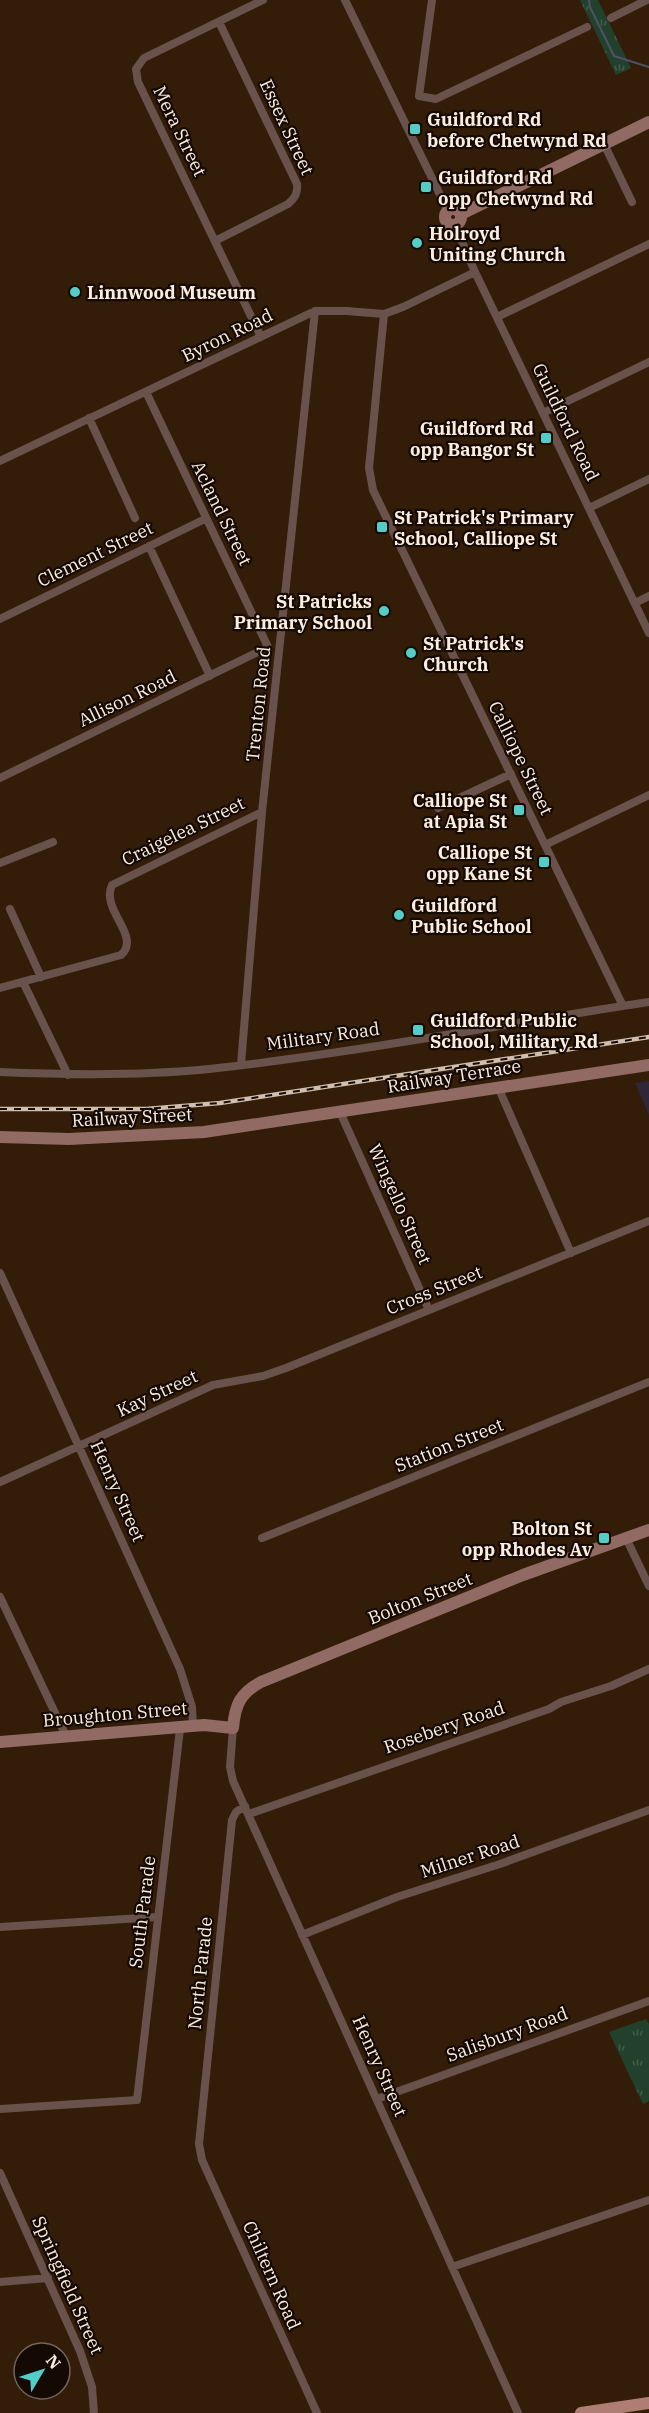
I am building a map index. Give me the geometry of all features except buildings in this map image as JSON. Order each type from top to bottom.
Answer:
[{"type":"main road","points":[[581,2413],[616,2410],[649,2403]]},
{"type":"street","name":"Mera Street","points":[[261,337],[138,82],[136,69],[144,58],[263,0]]},
{"type":"street","points":[[345,0],[448,211],[455,209],[458,219],[649,122]]},
{"type":"street","points":[[432,0],[419,96],[436,99],[587,27]]},
{"type":"street","points":[[611,18],[647,0]]},
{"type":"street","name":"Essex Street","points":[[215,241],[288,204],[297,192],[297,184],[219,22]]},
{"type":"street","points":[[604,144],[632,202]]},
{"type":"street","name":"Guildford Road","points":[[458,219],[475,272],[649,633]]},
{"type":"street","points":[[497,316],[649,244]]},
{"type":"street","points":[[384,314],[475,272]]},
{"type":"street","name":"Byron Road","points":[[0,461],[315,311],[384,314]]},
{"type":"street","name":"Trenton Road","points":[[241,1064],[262,812],[281,650],[315,311]]},
{"type":"street","name":"Calliope Street","points":[[384,314],[369,468],[373,490],[623,1006]]},
{"type":"street","points":[[543,413],[649,362]]},
{"type":"street","name":"Acland Street","points":[[146,392],[268,647]]},
{"type":"street","points":[[89,418],[135,518]]},
{"type":"street","points":[[589,508],[649,479]]},
{"type":"street","name":"Clement Street","points":[[0,619],[206,519]]},
{"type":"street","points":[[149,546],[210,676]]},
{"type":"street","points":[[635,603],[649,596]]},
{"type":"street","points":[[268,647],[281,650]]},
{"type":"street","name":"Allison Road","points":[[0,778],[268,647]]},
{"type":"street","points":[[438,808],[511,774]]},
{"type":"street","points":[[545,845],[649,795]]},
{"type":"street","name":"Craigelea Street","points":[[41,977],[124,953],[128,945],[110,902],[112,885],[262,812]]},
{"type":"street","points":[[0,863],[53,842]]},
{"type":"street","points":[[0,988],[41,977],[10,909]]},
{"type":"street","points":[[23,982],[68,1075]]},
{"type":"street","name":"Military Road","points":[[0,1072],[68,1075],[208,1069],[649,1002]]},
{"type":"street","name":"Railway Terrace","points":[[264,1123],[649,1065]]},
{"type":"street","points":[[498,1087],[570,1253]]},
{"type":"street","name":"Wingello Street","points":[[340,1112],[429,1310]]},
{"type":"street","name":"Railway Street","points":[[0,1137],[69,1139],[136,1136],[204,1132],[264,1123]]},
{"type":"street","name":"Cross Street","points":[[229,1382],[263,1376],[286,1368],[649,1221]]},
{"type":"street","name":"Henry Street","points":[[0,1274],[180,1669],[198,1727]]},
{"type":"street","name":"Kay Street","points":[[0,1482],[213,1385],[229,1382]]},
{"type":"street","name":"Station Street","points":[[262,1538],[649,1382]]},
{"type":"street","name":"Bolton Street","points":[[234,1728],[235,1708],[239,1699],[247,1690],[261,1682],[523,1575],[649,1530]]},
{"type":"street","points":[[626,1538],[649,1586]]},
{"type":"street","points":[[0,1597],[66,1737]]},
{"type":"street","name":"Rosebery Road","points":[[247,1810],[549,1709],[561,1702],[611,1686],[649,1669]]},
{"type":"street","name":"Broughton Street","points":[[0,1742],[198,1727],[234,1728]]},
{"type":"street","name":"South Parade","points":[[0,2109],[137,2100],[157,1917],[198,1727]]},
{"type":"street","name":"Henry Street","points":[[234,1728],[231,1775],[518,2413]]},
{"type":"street","name":"North Parade","points":[[200,2149],[200,2130],[232,1820],[236,1812],[247,1810]]},
{"type":"street","name":"Milner Road","points":[[302,1935],[397,1897],[500,1864],[649,1810]]},
{"type":"street","points":[[0,1927],[157,1917]]},
{"type":"street","name":"Salisbury Road","points":[[376,2099],[649,2001]]},
{"type":"street","name":"Chiltern Road","points":[[200,2149],[202,2160],[317,2413]]},
{"type":"street","name":"Springfield Street","points":[[0,2173],[85,2364],[95,2400],[94,2413]]},
{"type":"street","points":[[452,2267],[649,2200]]},
{"type":"street","points":[[0,2282],[48,2278]]},
{"type":"shaded area","points":[[649,1081],[649,1115],[635,1083]]},
{"type":"green space","points":[[580,0],[598,0],[631,68],[616,75]]},
{"type":"green space","points":[[646,2019],[649,2024],[649,2101],[643,2104],[609,2032]]},
{"type":"waterway","points":[[589,0],[590,7],[614,56],[649,67]]},
{"type":"railway","points":[[0,1109],[146,1109],[220,1103],[649,1037]]},
{"type":"place","name":"Guildford Rd before Chetwynd Rd","points":[[415,129]]},
{"type":"place","name":"Guildford Rd opp Chetwynd Rd","points":[[426,187]]},
{"type":"place","name":"Holroyd Uniting Church","points":[[417,243]]},
{"type":"place","name":"Linnwood Museum","points":[[75,292]]},
{"type":"place","name":"Guildford Rd opp Bangor St","points":[[546,438]]},
{"type":"place","name":"St Patrick's Primary School, Calliope St","points":[[382,527]]},
{"type":"place","name":"St Patricks Primary School","points":[[384,611]]},
{"type":"place","name":"St Patrick's Church","points":[[411,653]]},
{"type":"place","name":"Calliope St at Apia St","points":[[519,810]]},
{"type":"place","name":"Calliope St opp Kane St","points":[[544,862]]},
{"type":"place","name":"Guildford Public School","points":[[399,915]]},
{"type":"place","name":"Guildford Public School, Military Rd","points":[[418,1030]]},
{"type":"place","name":"Bolton St opp Rhodes Av","points":[[604,1538]]}]
